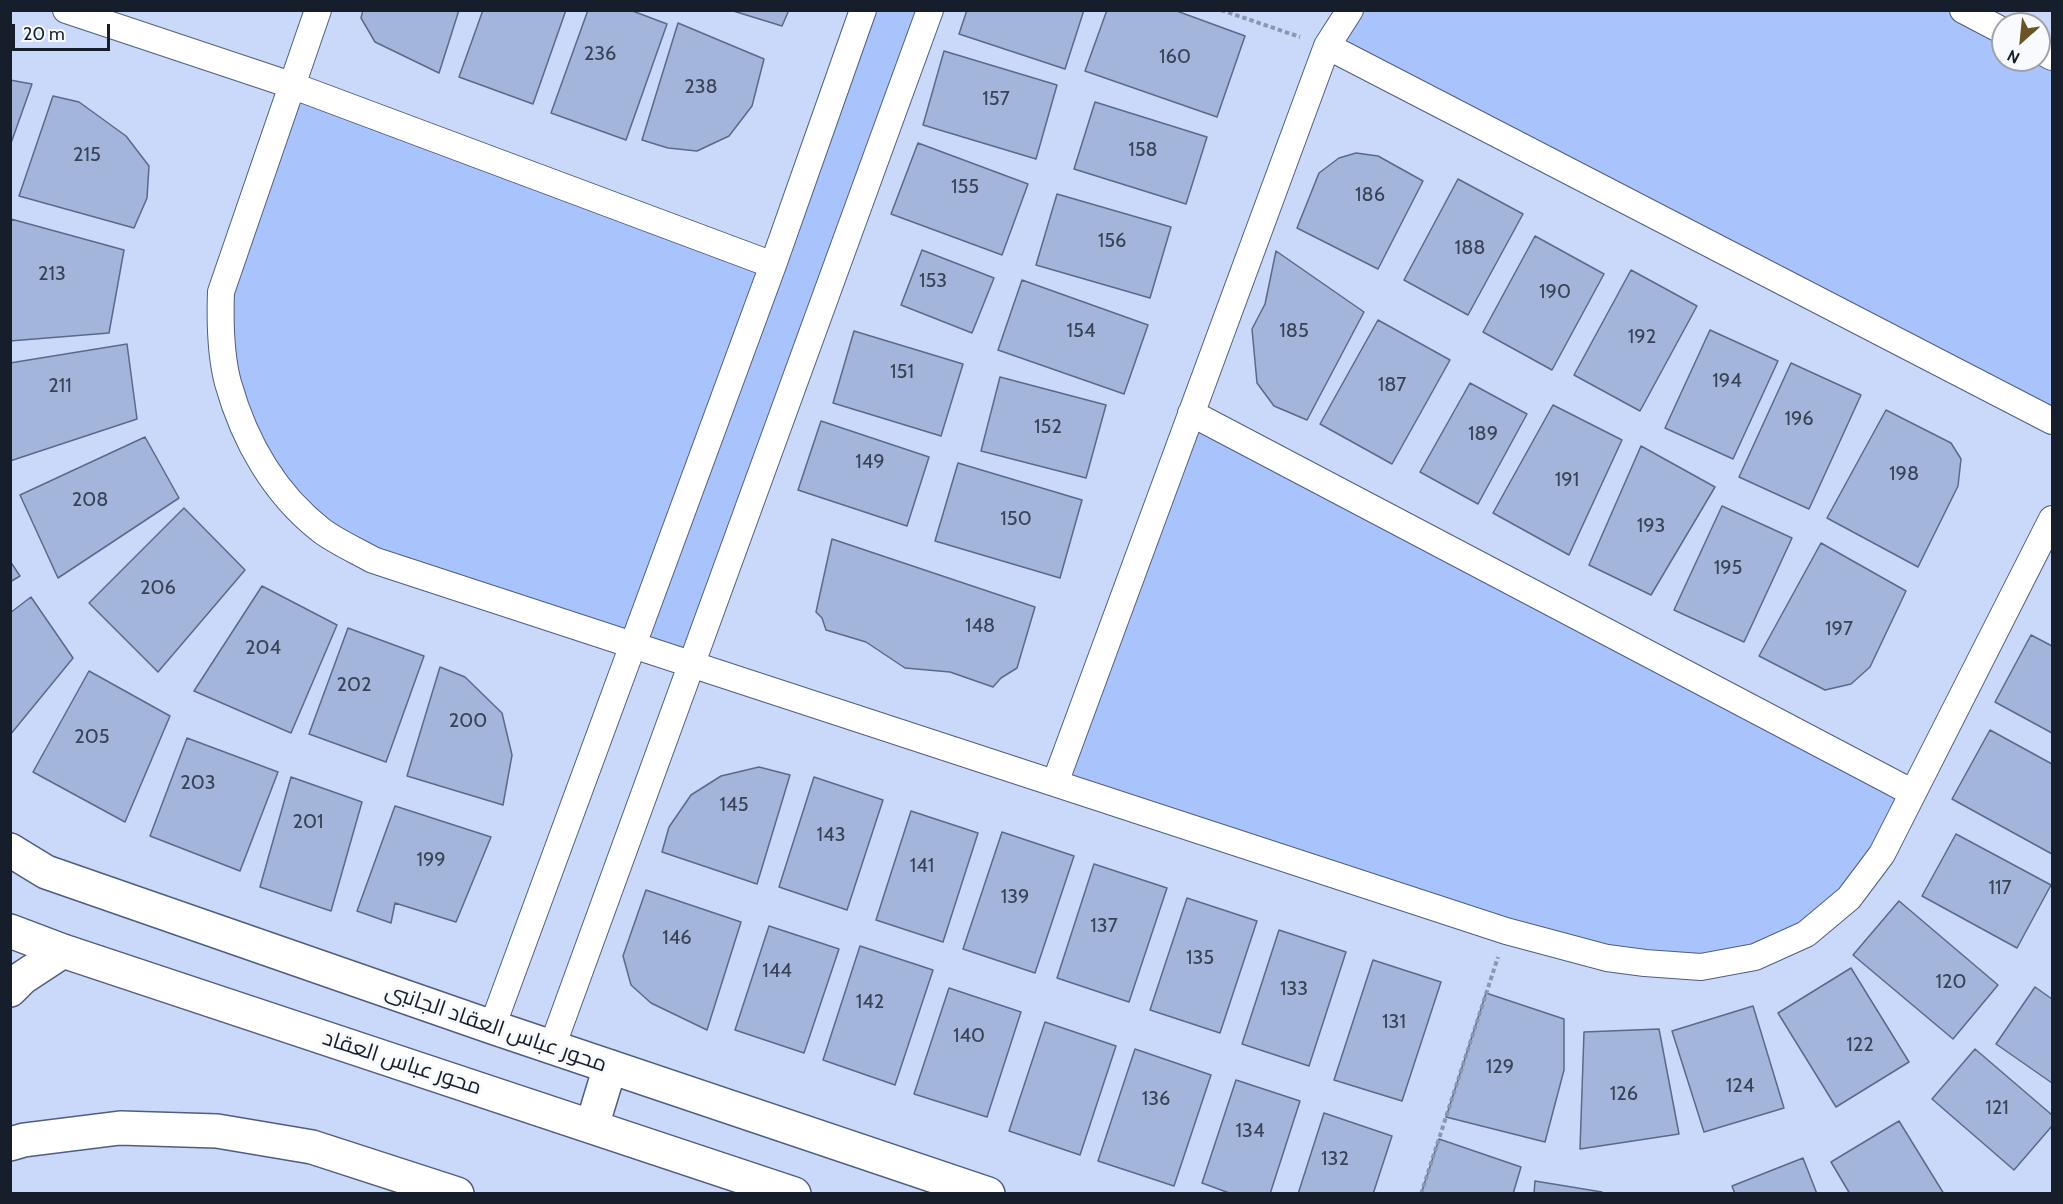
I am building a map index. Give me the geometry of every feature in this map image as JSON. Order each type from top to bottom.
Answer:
[{"type":"main road","name":"محور عباس العقاد الجانبى","points":[[10,850],[46,872],[492,1027],[988,1194]]},
{"type":"main road","name":"محور عباس العقاد","points":[[10,931],[63,951],[794,1194]]},
{"type":"main road","points":[[10,990],[22,978],[63,951]]},
{"type":"main road","points":[[592,1126],[610,1067]]},
{"type":"main road","points":[[15,1137],[120,1128],[217,1131],[312,1147],[457,1194]]},
{"type":"street","points":[[66,10],[291,86],[773,265]]},
{"type":"street","points":[[318,10],[221,292],[220,321],[228,381],[247,439],[279,490],[322,531],[373,560],[1506,931],[1607,958],[1701,967],[1755,957],[1806,933],[1849,898],[1882,854],[2052,519]]},
{"type":"street","points":[[492,1027],[773,265],[863,10]]},
{"type":"street","points":[[552,1047],[930,10]]},
{"type":"street","points":[[1055,783],[1327,46],[1350,10]]},
{"type":"street","points":[[1963,10],[1991,25]]},
{"type":"street","points":[[1327,46],[2052,421]]},
{"type":"street","points":[[1191,413],[1913,794]]},
{"type":"path","points":[[1221,10],[1327,46]]},
{"type":"path","points":[[1421,1194],[1506,931]]},
{"type":"shaded area","points":[[862,11],[930,11],[691,665],[322,531],[247,439],[220,321],[291,85],[770,264]]},
{"type":"shaded area","points":[[1350,11],[1963,11],[1991,25],[1991,72],[2051,72],[2052,57],[2052,421],[1327,47]]},
{"type":"shaded area","points":[[1191,413],[1913,793],[1849,898],[1755,957],[1645,963],[1055,783]]},
{"type":"building","points":[[363,10],[459,10],[439,73],[375,42],[361,18]]},
{"type":"building","points":[[483,10],[566,10],[533,104],[459,77]]},
{"type":"building","points":[[588,10],[630,10],[667,24],[626,140],[551,113]]},
{"type":"building","points":[[730,10],[789,10],[782,26]]},
{"type":"building","points":[[967,10],[1084,10],[1065,69],[959,34]]},
{"type":"building","points":[[1107,10],[1174,10],[1245,36],[1217,117],[1085,71]]},
{"type":"building","points":[[678,23],[764,59],[752,106],[729,136],[697,151],[668,148],[642,140]]},
{"type":"building","points":[[944,51],[1057,85],[1036,159],[923,125]]},
{"type":"building","points":[[10,80],[32,84],[10,146]]},
{"type":"building","points":[[53,96],[79,102],[126,136],[149,166],[147,198],[134,228],[19,196]]},
{"type":"building","points":[[1095,102],[1207,137],[1186,204],[1074,169]]},
{"type":"building","points":[[918,143],[1028,184],[1002,255],[891,214]]},
{"type":"building","points":[[1356,153],[1378,156],[1423,181],[1378,269],[1297,228],[1319,173],[1339,158]]},
{"type":"building","points":[[1458,179],[1523,214],[1468,315],[1404,280]]},
{"type":"building","points":[[1057,194],[1171,227],[1150,298],[1036,265]]},
{"type":"building","points":[[11,219],[124,250],[109,333],[10,341]]},
{"type":"building","points":[[1535,236],[1604,274],[1552,370],[1483,332]]},
{"type":"building","points":[[922,250],[994,278],[972,333],[901,305]]},
{"type":"building","points":[[1276,251],[1364,312],[1307,420],[1274,406],[1257,383],[1252,329],[1265,304]]},
{"type":"building","points":[[1631,270],[1697,306],[1640,411],[1574,375]]},
{"type":"building","points":[[1022,280],[1148,325],[1124,394],[998,350]]},
{"type":"building","points":[[1378,320],[1450,360],[1392,464],[1320,424]]},
{"type":"building","points":[[1710,330],[1778,361],[1733,459],[1665,428]]},
{"type":"building","points":[[854,331],[963,364],[941,436],[833,403]]},
{"type":"building","points":[[127,344],[137,419],[10,461],[10,363]]},
{"type":"building","points":[[1791,363],[1861,395],[1809,509],[1739,477]]},
{"type":"building","points":[[1000,377],[1106,405],[1086,478],[981,451]]},
{"type":"building","points":[[1470,383],[1527,414],[1478,504],[1420,472]]},
{"type":"building","points":[[1553,405],[1622,440],[1569,555],[1493,513]]},
{"type":"building","points":[[1886,410],[1951,443],[1961,459],[1958,486],[1918,567],[1827,518]]},
{"type":"building","points":[[821,421],[929,457],[907,526],[798,490]]},
{"type":"building","points":[[145,437],[179,498],[58,578],[20,495]]},
{"type":"building","points":[[1641,446],[1715,487],[1651,595],[1589,565]]},
{"type":"building","points":[[958,463],[1082,500],[1060,578],[935,541]]},
{"type":"building","points":[[1722,506],[1792,538],[1744,642],[1674,610]]},
{"type":"building","points":[[184,508],[245,570],[158,672],[89,603]]},
{"type":"building","points":[[832,539],[1035,607],[1017,668],[1001,678],[993,687],[950,672],[905,668],[866,642],[826,630],[822,618],[816,612]]},
{"type":"building","points":[[1821,543],[1906,591],[1870,667],[1851,684],[1825,690],[1759,656]]},
{"type":"building","points":[[10,561],[20,576],[10,582]]},
{"type":"building","points":[[262,586],[337,625],[291,733],[194,691]]},
{"type":"building","points":[[31,597],[73,658],[10,735],[10,613]]},
{"type":"building","points":[[348,628],[424,656],[386,762],[309,734]]},
{"type":"building","points":[[2031,635],[2052,646],[2052,733],[1995,702]]},
{"type":"building","points":[[440,667],[465,677],[502,713],[512,755],[503,805],[407,776]]},
{"type":"building","points":[[89,671],[170,716],[125,822],[33,772]]},
{"type":"building","points":[[1990,730],[2052,764],[2052,854],[1952,799]]},
{"type":"building","points":[[187,738],[278,772],[240,871],[150,836]]},
{"type":"building","points":[[759,767],[790,775],[757,884],[662,852],[669,827],[691,795],[721,776]]},
{"type":"building","points":[[291,777],[362,802],[331,911],[260,887]]},
{"type":"building","points":[[814,777],[883,800],[847,910],[779,887]]},
{"type":"building","points":[[395,806],[491,837],[456,922],[395,903],[391,923],[357,911]]},
{"type":"building","points":[[911,811],[978,833],[943,942],[876,920]]},
{"type":"building","points":[[1002,832],[1074,856],[1035,973],[963,949]]},
{"type":"building","points":[[1956,834],[2051,885],[2017,948],[1922,896]]},
{"type":"building","points":[[1094,864],[1167,888],[1129,1002],[1057,978]]},
{"type":"building","points":[[646,890],[741,922],[707,1030],[651,1003],[631,985],[623,956]]},
{"type":"building","points":[[1187,898],[1257,921],[1220,1033],[1150,1010]]},
{"type":"building","points":[[1899,901],[1998,985],[1953,1039],[1853,955]]},
{"type":"building","points":[[769,926],[839,949],[804,1053],[735,1030]]},
{"type":"building","points":[[1279,930],[1346,952],[1309,1066],[1242,1044]]},
{"type":"building","points":[[860,946],[933,970],[895,1085],[823,1060]]},
{"type":"building","points":[[1373,960],[1441,982],[1402,1101],[1334,1080]]},
{"type":"building","points":[[1851,968],[1909,1062],[1836,1107],[1778,1013]]},
{"type":"building","points":[[2035,987],[2052,999],[2052,1083],[1996,1044]]},
{"type":"building","points":[[949,988],[1021,1012],[987,1117],[914,1094]]},
{"type":"building","points":[[1486,993],[1564,1019],[1564,1070],[1545,1142],[1446,1117]]},
{"type":"building","points":[[1753,1006],[1784,1108],[1704,1132],[1672,1031]]},
{"type":"building","points":[[1045,1022],[1116,1046],[1080,1155],[1009,1131]]},
{"type":"building","points":[[1659,1029],[1679,1134],[1580,1149],[1584,1032]]},
{"type":"building","points":[[1135,1049],[1211,1075],[1174,1186],[1098,1161]]},
{"type":"building","points":[[1975,1049],[2052,1115],[2052,1126],[2014,1170],[1932,1099]]},
{"type":"building","points":[[1236,1080],[1300,1101],[1270,1194],[1232,1194],[1202,1183]]},
{"type":"building","points":[[1324,1113],[1392,1136],[1373,1194],[1298,1194]]},
{"type":"building","points":[[1899,1121],[1944,1194],[1850,1194],[1831,1162]]},
{"type":"building","points":[[1439,1139],[1521,1167],[1513,1194],[1421,1194]]},
{"type":"building","points":[[1803,1158],[1817,1194],[1735,1194],[1732,1186]]},
{"type":"building","points":[[1535,1181],[1602,1192],[1602,1194],[1534,1194]]}]
